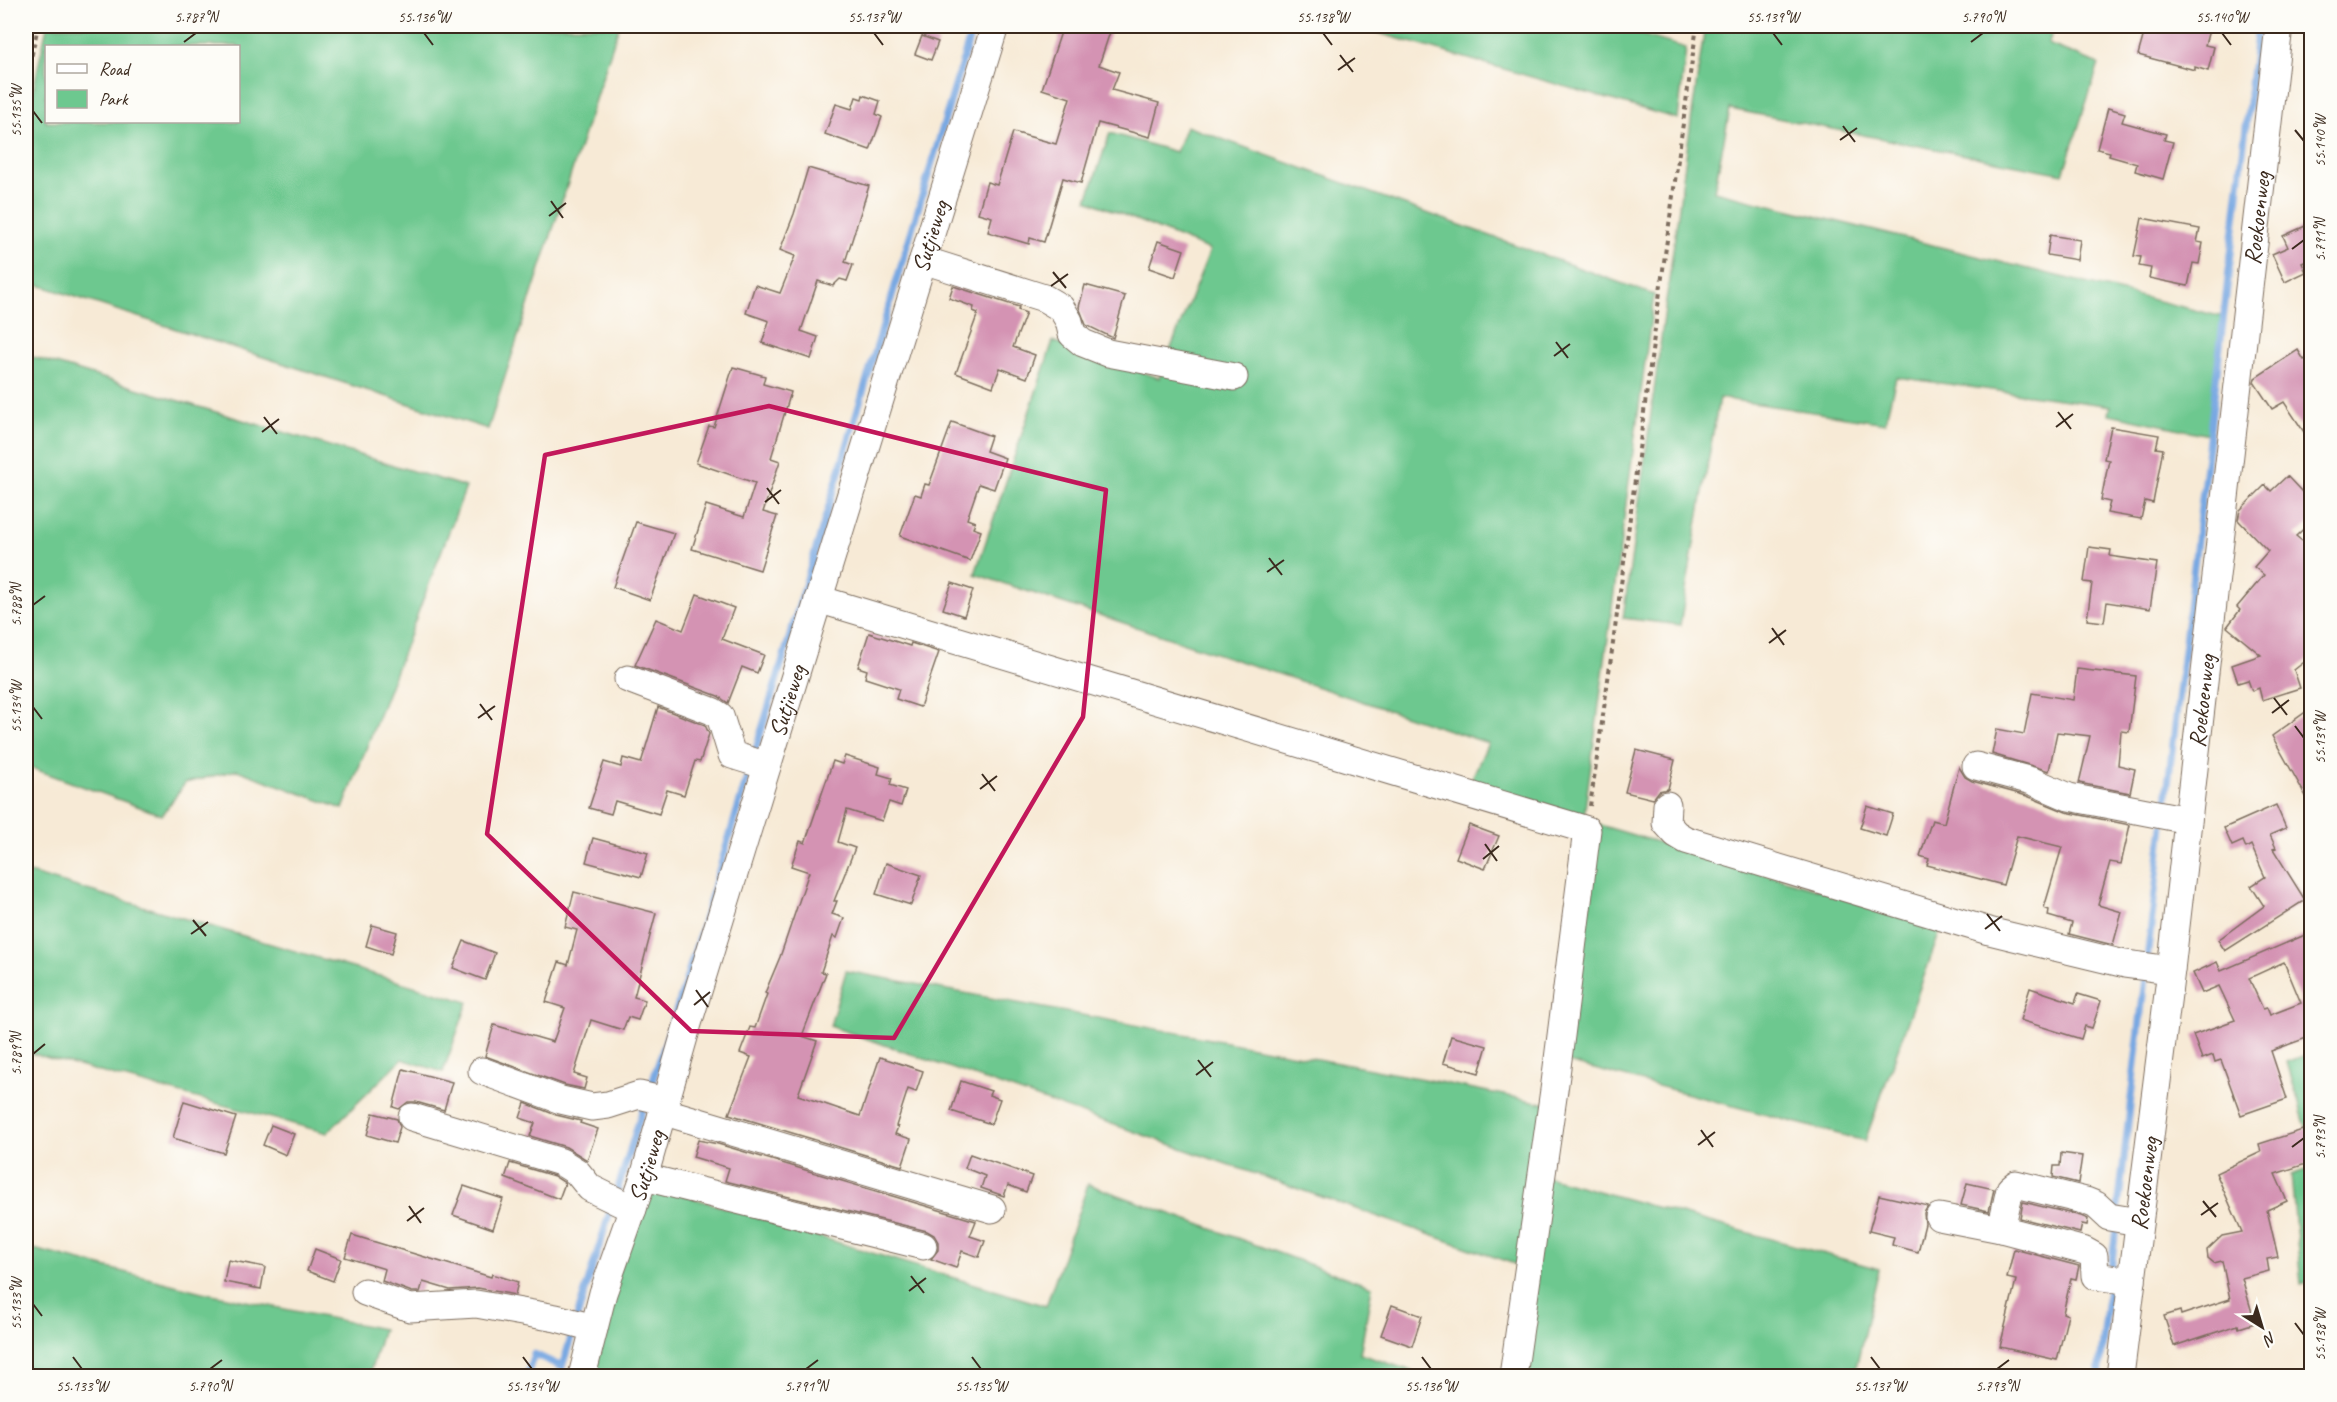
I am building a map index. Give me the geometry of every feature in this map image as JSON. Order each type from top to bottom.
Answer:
[{"type":"street","name":"Sutjieweg","points":[[582,1377],[603,1293],[644,1178],[767,766],[995,26]]},
{"type":"street","name":"Roekoenweg","points":[[2120,1377],[2188,820],[2279,26]]},
{"type":"street","points":[[923,260],[1044,298],[1061,308],[1069,321],[1072,334],[1083,343],[1108,353],[1234,377]]},
{"type":"street","points":[[818,599],[1587,830],[1555,1083],[1513,1377]]},
{"type":"street","points":[[628,679],[720,716],[732,755],[767,766]]},
{"type":"street","points":[[1976,766],[2032,781],[2069,797],[2188,820]]},
{"type":"street","points":[[1667,805],[1666,823],[1676,834],[1686,840],[1892,904],[1989,931],[2125,964],[2170,970]]},
{"type":"street","points":[[482,1071],[561,1100],[592,1107],[609,1105],[639,1095],[664,1106],[992,1209]]},
{"type":"street","points":[[412,1117],[561,1161],[577,1172],[590,1188],[633,1209]]},
{"type":"street","points":[[644,1178],[923,1246]]},
{"type":"street","points":[[2001,1229],[2010,1189],[2016,1185],[2086,1201],[2096,1205],[2109,1217],[2139,1222]]},
{"type":"street","points":[[1939,1217],[2001,1229],[2089,1252],[2094,1256],[2095,1276],[2132,1281]]},
{"type":"street","points":[[365,1292],[410,1308],[476,1304],[556,1318],[594,1328]]},
{"type":"path","points":[[26,82],[38,26]]},
{"type":"path","points":[[1587,830],[1626,565],[1670,210],[1697,26]]},
{"type":"highlighted area","points":[[769,406],[1106,490],[1083,717],[894,1038],[691,1031],[487,834],[545,455]]},
{"type":"green space","points":[[47,26],[619,26],[488,429],[26,281],[26,123]]},
{"type":"green space","points":[[1354,26],[1612,26],[1686,48],[1678,119]]},
{"type":"green space","points":[[1705,26],[2055,26],[2048,44],[2099,64],[2063,174],[1730,109],[1714,191],[2223,317],[2209,435],[2109,414],[2111,406],[1896,377],[1885,423],[1719,398],[1680,625],[1623,618]]},
{"type":"green space","points":[[1186,126],[1654,295],[1584,816],[1468,787],[1488,743],[975,574],[1053,341],[1159,378],[1210,250],[1087,200],[1110,133],[1176,152]]},
{"type":"green space","points":[[26,355],[466,487],[343,809],[237,770],[185,783],[162,815],[26,766]]},
{"type":"green space","points":[[1596,824],[1942,926],[1865,1141],[1564,1061]]},
{"type":"green space","points":[[26,872],[468,1002],[443,1072],[402,1059],[327,1133],[26,1052]]},
{"type":"green space","points":[[846,971],[1548,1104],[1523,1267],[830,1026]]},
{"type":"green space","points":[[2311,1053],[2311,1145],[2287,1062]]},
{"type":"green space","points":[[2311,1168],[2311,1281],[2301,1284],[2291,1175]]},
{"type":"green space","points":[[1547,1177],[1879,1269],[1854,1376],[1686,1376],[1669,1374],[1669,1376],[1516,1376]]},
{"type":"green space","points":[[1088,1184],[1372,1287],[1360,1354],[1427,1376],[595,1376],[610,1294],[650,1185],[1046,1306]]},
{"type":"green space","points":[[26,1247],[202,1292],[383,1329],[369,1376],[26,1376]]},
{"type":"building","points":[[1063,26],[1112,26],[1099,65],[1119,72],[1112,90],[1159,103],[1150,137],[1098,123],[1081,183],[1063,178],[1044,242],[1030,238],[1029,244],[988,232],[992,217],[978,213],[987,182],[997,185],[1013,132],[1056,144],[1070,98],[1042,89]]},
{"type":"building","points":[[2158,26],[2210,26],[2205,45],[2214,47],[2208,71],[2195,67],[2195,70],[2138,55],[2145,30],[2156,32]]},
{"type":"building","points":[[922,36],[938,42],[931,60],[915,54]]},
{"type":"building","points":[[863,95],[880,101],[876,114],[882,117],[870,150],[825,134],[836,104],[852,109],[856,97],[862,99]]},
{"type":"building","points":[[2108,108],[2125,113],[2122,122],[2166,134],[2164,140],[2173,142],[2163,179],[2135,171],[2137,164],[2109,156],[2110,152],[2097,149]]},
{"type":"building","points":[[808,168],[869,186],[845,262],[853,265],[847,281],[840,279],[833,286],[818,281],[801,331],[818,337],[811,359],[762,343],[769,321],[746,313],[755,285],[780,293],[795,256],[780,250]]},
{"type":"building","points":[[2142,218],[2200,229],[2197,242],[2203,243],[2199,264],[2193,263],[2188,286],[2149,278],[2151,268],[2139,266],[2141,257],[2134,256]]},
{"type":"building","points":[[2312,223],[2312,259],[2302,263],[2306,272],[2285,282],[2272,254],[2288,247],[2283,236]]},
{"type":"building","points":[[2050,235],[2080,240],[2077,260],[2047,255]]},
{"type":"building","points":[[1158,241],[1184,250],[1175,277],[1149,268]]},
{"type":"building","points":[[1085,285],[1125,296],[1113,338],[1086,325],[1079,307]]},
{"type":"building","points":[[953,286],[1019,307],[1018,310],[1026,313],[1013,347],[1035,355],[1027,378],[1000,368],[993,387],[956,373],[978,313],[973,311],[974,307],[949,298]]},
{"type":"building","points":[[2298,350],[2304,360],[2312,356],[2312,444],[2284,402],[2272,409],[2254,382],[2255,378]]},
{"type":"building","points":[[733,367],[765,376],[763,384],[791,392],[771,458],[780,461],[763,512],[777,516],[760,570],[692,549],[706,505],[744,517],[755,483],[696,463],[709,426],[714,427]]},
{"type":"building","points":[[952,422],[991,436],[986,451],[1005,458],[994,489],[979,484],[967,519],[975,522],[973,528],[981,531],[970,561],[900,536],[915,494],[921,496],[925,484],[929,485]]},
{"type":"building","points":[[2111,427],[2159,435],[2156,448],[2163,449],[2153,503],[2145,501],[2141,519],[2107,513],[2110,502],[2101,500],[2109,460],[2104,459]]},
{"type":"building","points":[[2287,476],[2303,493],[2312,487],[2312,521],[2296,536],[2312,549],[2312,656],[2294,670],[2300,688],[2262,700],[2259,688],[2252,691],[2248,680],[2238,683],[2232,665],[2261,655],[2227,627],[2240,610],[2237,607],[2264,575],[2254,567],[2268,551],[2238,520],[2240,510],[2265,485],[2271,491]]},
{"type":"building","points":[[636,522],[674,533],[650,600],[613,587]]},
{"type":"building","points":[[2089,547],[2111,550],[2110,556],[2157,563],[2150,609],[2107,602],[2104,622],[2087,620],[2092,583],[2084,582]]},
{"type":"building","points":[[952,583],[973,590],[964,616],[943,609]]},
{"type":"building","points":[[697,594],[734,608],[722,639],[764,655],[757,673],[742,667],[728,703],[718,696],[635,665],[656,619],[683,630]]},
{"type":"building","points":[[869,633],[910,646],[911,643],[939,652],[920,707],[896,699],[899,689],[865,678],[867,670],[858,667]]},
{"type":"building","points":[[2077,669],[2136,676],[2129,732],[2121,731],[2118,765],[2135,769],[2130,793],[2079,783],[2090,736],[2057,732],[2049,771],[1992,754],[1997,729],[2024,734],[2032,693],[2073,700]]},
{"type":"building","points":[[658,707],[705,725],[709,734],[700,762],[695,761],[684,795],[667,790],[659,814],[615,801],[611,814],[589,808],[604,762],[621,767],[623,758],[641,763]]},
{"type":"building","points":[[2307,711],[2312,725],[2312,807],[2272,736]]},
{"type":"building","points":[[1636,750],[1675,760],[1668,789],[1659,791],[1653,799],[1625,792]]},
{"type":"building","points":[[845,756],[880,767],[878,774],[892,778],[890,785],[906,790],[901,806],[889,802],[882,821],[847,810],[838,842],[855,848],[834,901],[837,901],[832,914],[844,918],[837,938],[833,936],[821,972],[826,973],[802,1036],[817,1041],[798,1095],[860,1116],[880,1057],[923,1071],[916,1092],[908,1089],[896,1126],[898,1127],[895,1134],[911,1139],[902,1166],[729,1114],[751,1057],[740,1053],[750,1027],[755,1028],[767,994],[765,993],[809,872],[791,866],[800,841],[805,843],[833,761],[842,764]]},
{"type":"building","points":[[1959,767],[1965,777],[1972,781],[2027,796],[2066,812],[2130,825],[2121,864],[2110,862],[2098,905],[2122,912],[2113,945],[2069,934],[2072,923],[2048,916],[2049,910],[2044,908],[2062,847],[2017,836],[2003,885],[1927,865],[1929,859],[1920,856],[1932,820],[1944,823]]},
{"type":"building","points":[[2276,805],[2286,828],[2270,835],[2276,848],[2273,849],[2305,900],[2225,951],[2218,940],[2264,906],[2251,886],[2265,877],[2251,845],[2246,848],[2243,841],[2232,846],[2224,828]]},
{"type":"building","points":[[1867,806],[1893,814],[1886,836],[1860,828]]},
{"type":"building","points":[[1469,825],[1499,836],[1485,869],[1456,858]]},
{"type":"building","points":[[593,838],[648,853],[641,877],[586,862]]},
{"type":"building","points":[[886,863],[921,875],[911,905],[876,894]]},
{"type":"building","points":[[574,892],[656,913],[634,997],[645,1000],[638,1020],[628,1017],[623,1030],[591,1020],[574,1074],[587,1078],[584,1089],[565,1085],[485,1056],[494,1025],[553,1042],[565,1008],[546,1002],[559,962],[568,965],[577,930],[565,927]]},
{"type":"building","points":[[372,925],[397,932],[391,954],[366,946]]},
{"type":"building","points":[[2312,932],[2312,1036],[2271,1051],[2287,1099],[2241,1115],[2221,1060],[2215,1062],[2213,1055],[2202,1059],[2193,1035],[2235,1020],[2219,986],[2202,993],[2193,973],[2217,962],[2221,971]],"holes":[[[2284,962],[2301,1003],[2270,1015],[2267,1008],[2263,1009],[2249,978]]]},
{"type":"building","points":[[464,941],[495,953],[485,980],[453,968]]},
{"type":"building","points":[[2030,988],[2075,1003],[2078,994],[2101,1001],[2092,1028],[2085,1026],[2081,1039],[2020,1020]]},
{"type":"building","points":[[1451,1036],[1487,1046],[1479,1073],[1443,1063]]},
{"type":"building","points":[[403,1069],[452,1082],[444,1110],[416,1102],[408,1102],[399,1109],[393,1107]]},
{"type":"building","points":[[961,1081],[991,1091],[989,1095],[1000,1099],[991,1124],[951,1111]]},
{"type":"building","points":[[184,1101],[236,1117],[224,1153],[173,1138]]},
{"type":"building","points":[[525,1103],[556,1115],[581,1121],[580,1123],[598,1129],[587,1160],[566,1147],[530,1136],[535,1123],[520,1118]]},
{"type":"building","points":[[373,1113],[397,1119],[400,1127],[395,1143],[367,1135]]},
{"type":"building","points":[[271,1125],[294,1134],[286,1155],[263,1145]]},
{"type":"building","points":[[2312,1127],[2312,1162],[2275,1174],[2287,1201],[2267,1210],[2278,1257],[2267,1259],[2269,1271],[2242,1278],[2255,1323],[2239,1328],[2238,1325],[2174,1346],[2164,1316],[2180,1311],[2181,1315],[2230,1299],[2222,1261],[2214,1263],[2208,1258],[2207,1250],[2222,1236],[2242,1232],[2216,1173],[2261,1152],[2259,1144]]},
{"type":"building","points":[[698,1140],[976,1221],[970,1236],[985,1241],[979,1257],[962,1251],[956,1268],[931,1259],[938,1250],[938,1242],[934,1235],[927,1231],[725,1181],[729,1168],[693,1157]]},
{"type":"building","points":[[2061,1153],[2082,1156],[2078,1183],[2053,1177],[2054,1166],[2060,1166]]},
{"type":"building","points":[[970,1154],[1032,1176],[1026,1192],[1008,1185],[1004,1196],[981,1188],[985,1176],[965,1168]]},
{"type":"building","points":[[510,1163],[554,1176],[565,1183],[559,1199],[505,1178]]},
{"type":"building","points":[[1967,1183],[1994,1189],[1989,1211],[1961,1205]]},
{"type":"building","points":[[464,1186],[503,1199],[493,1229],[453,1215]]},
{"type":"building","points":[[1879,1195],[1928,1206],[1924,1213],[1925,1224],[1918,1252],[1892,1245],[1894,1237],[1869,1231]]},
{"type":"building","points":[[2023,1202],[2081,1216],[2088,1219],[2087,1225],[2082,1224],[2080,1233],[2020,1218]]},
{"type":"building","points":[[352,1235],[491,1277],[492,1274],[518,1282],[515,1295],[478,1288],[450,1290],[423,1282],[420,1292],[412,1292],[382,1281],[385,1269],[345,1257]]},
{"type":"building","points":[[315,1249],[341,1259],[333,1281],[307,1271]]},
{"type":"building","points":[[2014,1249],[2079,1266],[2076,1279],[2071,1278],[2063,1313],[2068,1315],[2057,1360],[2000,1347],[2016,1280],[2007,1278]]},
{"type":"building","points":[[228,1260],[265,1267],[261,1289],[224,1282]]},
{"type":"building","points":[[1392,1305],[1422,1316],[1412,1346],[1381,1335]]},
{"type":"waterway","points":[[755,752],[973,26]]},
{"type":"waterway","points":[[2165,810],[2258,26]]},
{"type":"waterway","points":[[649,1091],[683,990],[749,771]]},
{"type":"waterway","points":[[2147,959],[2163,826]]},
{"type":"waterway","points":[[2118,1209],[2145,978]]},
{"type":"waterway","points":[[616,1194],[645,1102]]},
{"type":"waterway","points":[[577,1317],[612,1205]]},
{"type":"waterway","points":[[2111,1269],[2116,1229]]},
{"type":"waterway","points":[[2099,1376],[2109,1287]]},
{"type":"waterway","points":[[527,1376],[534,1354],[562,1367],[573,1331]]}]
